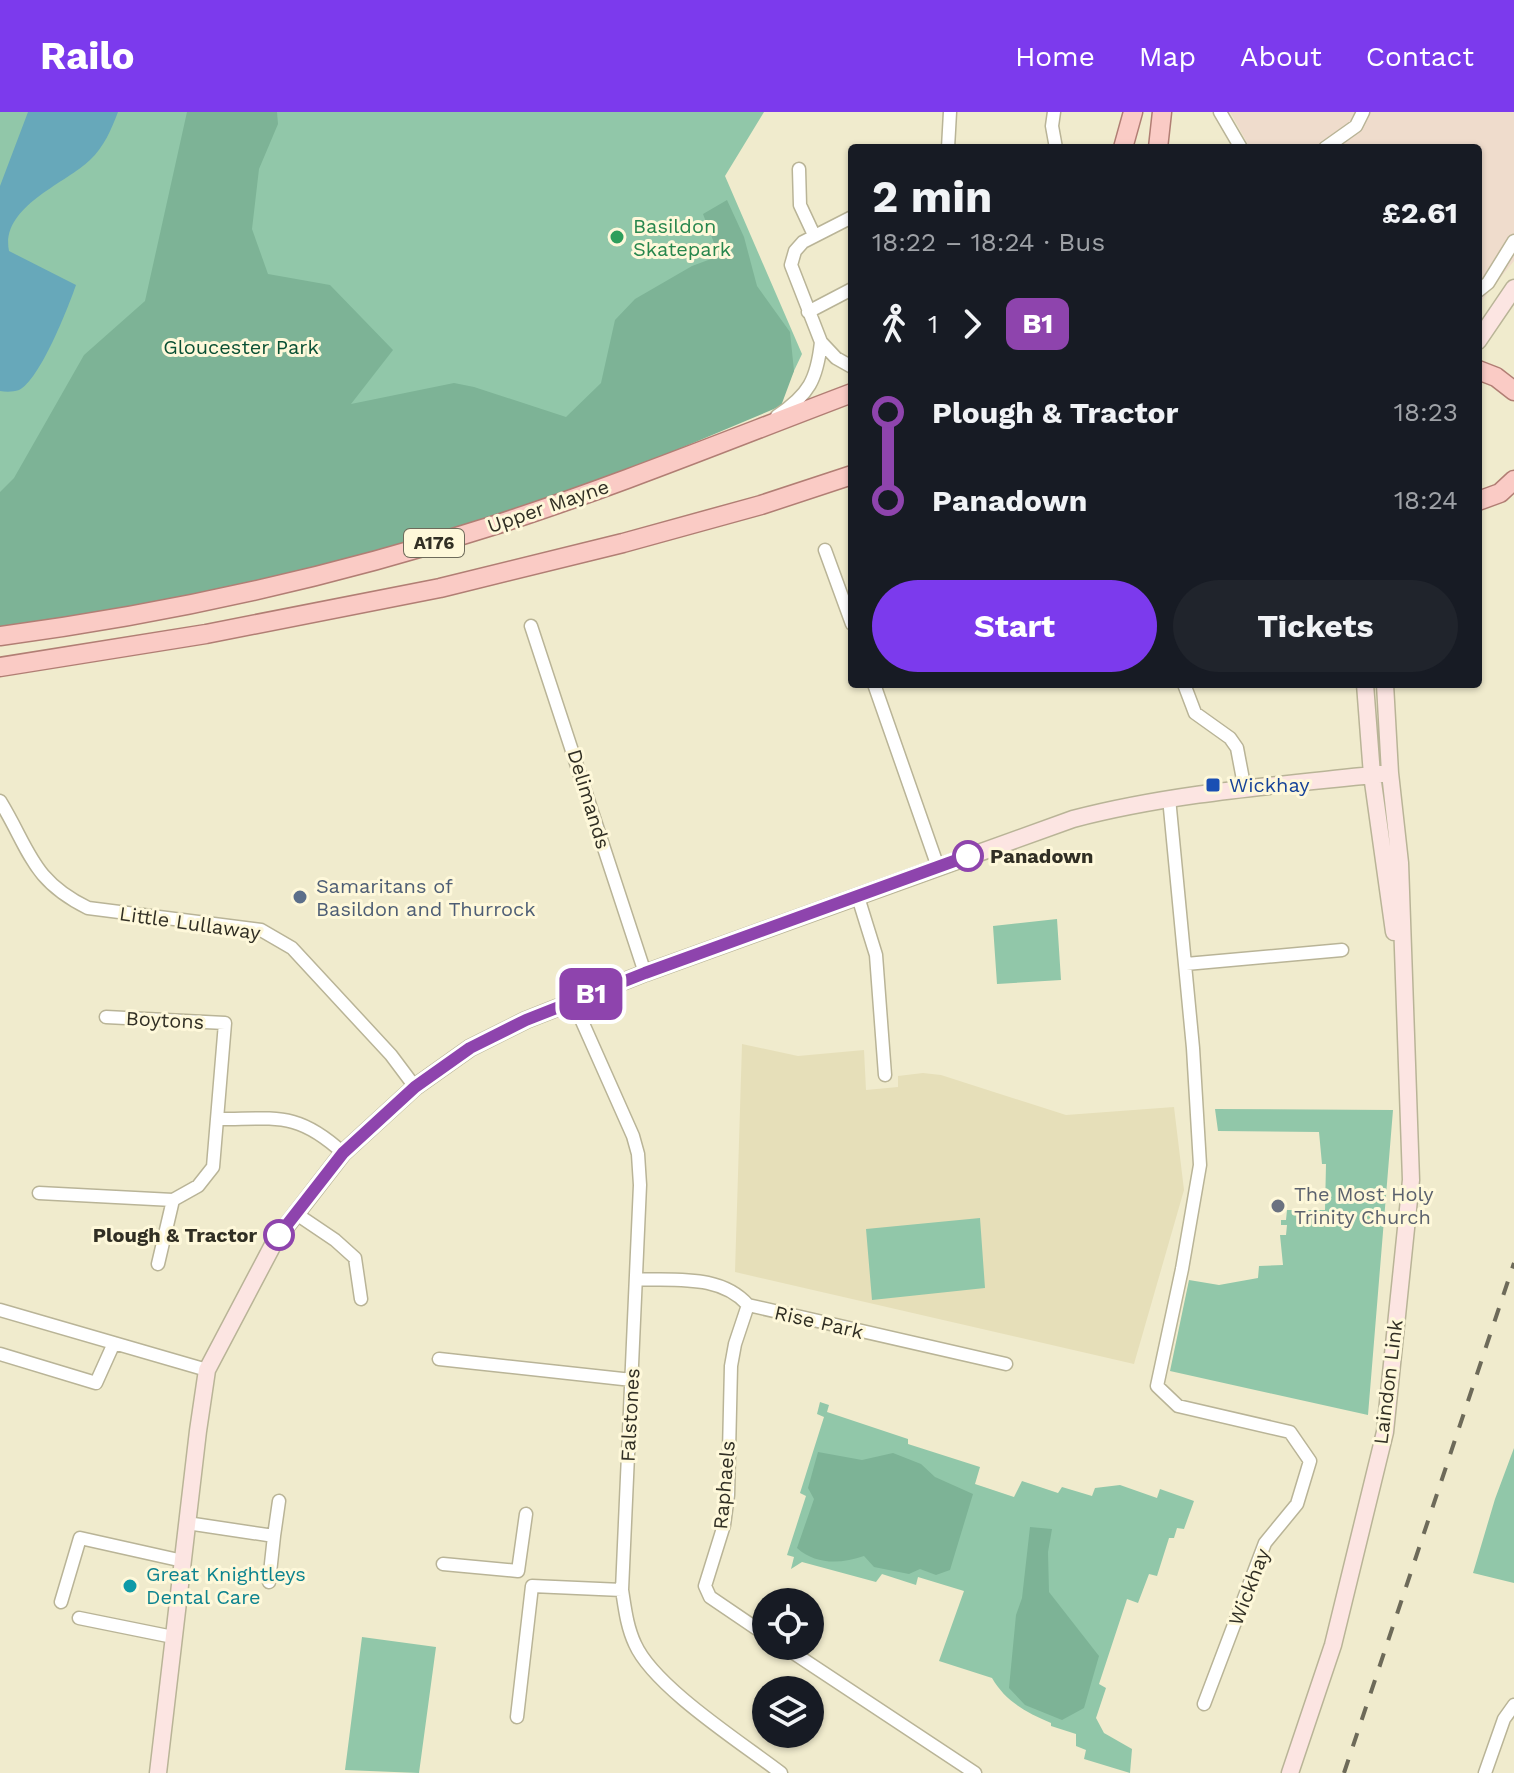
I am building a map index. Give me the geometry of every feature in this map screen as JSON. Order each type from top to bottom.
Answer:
[{"type":"main road","points":[[1124,144],[1133,112]]},
{"type":"main road","points":[[1158,144],[1162,112]]},
{"type":"main road","points":[[1482,372],[1496,377],[1514,391]]},
{"type":"main road","name":"Upper Mayne","points":[[0,636],[89,624],[313,578],[493,526],[848,395]]},
{"type":"main road","name":"A176","points":[[0,667],[222,632],[440,588],[623,543],[761,505],[848,476]]},
{"type":"main road","points":[[1482,501],[1514,480]]},
{"type":"main road","points":[[1482,501],[1514,493]]},
{"type":"street","points":[[948,144],[950,112]]},
{"type":"street","points":[[1054,112],[1052,126],[1055,144]]},
{"type":"street","points":[[1220,112],[1239,144]]},
{"type":"street","points":[[1331,144],[1356,126],[1363,112]]},
{"type":"street","points":[[799,169],[800,205],[814,235]]},
{"type":"street","points":[[848,219],[814,235],[796,249],[791,265],[821,342],[836,358],[848,365]]},
{"type":"street","points":[[1483,287],[1514,241]]},
{"type":"street","points":[[1482,335],[1514,288]]},
{"type":"street","points":[[808,312],[848,291]]},
{"type":"street","points":[[739,436],[781,414],[801,398],[815,376],[821,342]]},
{"type":"street","points":[[825,550],[848,613]]},
{"type":"street","name":"Delimands","points":[[531,626],[645,973]]},
{"type":"street","points":[[875,688],[938,867]]},
{"type":"street","points":[[1186,688],[1195,713],[1230,738],[1237,748],[1245,790]]},
{"type":"street","name":"Laindon Link","points":[[1365,688],[1372,775],[1388,904],[1403,980]]},
{"type":"street","name":"Laindon Link","points":[[1290,1773],[1333,1645],[1385,1432],[1411,1180],[1400,863],[1385,688]]},
{"type":"street","points":[[158,1773],[207,1370],[254,1278],[295,1213],[343,1153],[415,1087],[470,1048],[526,1020],[645,973],[1073,819],[1120,806],[1169,798],[1390,773]]},
{"type":"street","name":"Wickhay","points":[[1169,798],[1186,964],[1200,1165],[1157,1386],[1178,1406],[1290,1432],[1310,1461],[1297,1504],[1265,1543],[1204,1704]]},
{"type":"street","name":"Little Lullaway","points":[[0,801],[32,864],[67,898],[88,908],[261,930],[292,948],[391,1055],[415,1087]]},
{"type":"street","points":[[858,897],[876,955],[885,1075]]},
{"type":"street","points":[[1186,964],[1342,950]]},
{"type":"street","name":"Falstones","points":[[573,1001],[638,1154],[637,1279],[622,1590],[626,1617],[635,1645],[650,1668],[670,1688],[781,1773]]},
{"type":"street","name":"Boytons","points":[[106,1017],[225,1023],[213,1167],[198,1186],[173,1200]]},
{"type":"street","points":[[218,1119],[299,1122],[320,1133],[343,1153]]},
{"type":"street","points":[[39,1193],[173,1200],[158,1264]]},
{"type":"street","points":[[295,1213],[355,1258],[361,1299]]},
{"type":"street","name":"Rise Park","points":[[637,1279],[707,1282],[739,1295],[748,1305],[1006,1364]]},
{"type":"street","name":"Raphaels","points":[[748,1305],[731,1366],[728,1495],[724,1525],[705,1586],[710,1597],[752,1626]]},
{"type":"street","points":[[0,1310],[207,1370]]},
{"type":"street","points":[[0,1354],[96,1383],[114,1343]]},
{"type":"street","points":[[439,1359],[632,1380]]},
{"type":"street","points":[[269,1582],[279,1501]]},
{"type":"street","points":[[518,1571],[526,1514]]},
{"type":"street","points":[[187,1523],[274,1536]]},
{"type":"street","points":[[61,1602],[80,1538],[183,1561]]},
{"type":"street","points":[[443,1564],[518,1571],[532,1586],[622,1590]]},
{"type":"street","points":[[517,1717],[532,1586]]},
{"type":"street","points":[[79,1618],[173,1637]]},
{"type":"street","points":[[804,1660],[975,1773]]},
{"type":"street","points":[[1485,1773],[1504,1719],[1514,1705]]},
{"type":"shaded area","points":[[1230,112],[1514,112],[1514,261],[1482,300],[1482,144],[1248,144]]},
{"type":"shaded area","points":[[742,1044],[798,1056],[864,1050],[866,1090],[898,1087],[898,1076],[923,1073],[941,1075],[1066,1115],[1174,1107],[1184,1190],[1134,1364],[735,1272]]},
{"type":"green space","name":"Gloucester Park","points":[[0,112],[764,112],[725,176],[802,354],[781,398],[0,627]]},
{"type":"green space","points":[[187,112],[277,112],[278,124],[259,169],[252,229],[268,274],[330,285],[393,350],[351,404],[454,383],[566,417],[601,383],[615,320],[635,299],[692,266],[719,256],[703,214],[727,200],[744,237],[757,286],[790,332],[794,371],[781,406],[581,490],[306,575],[0,627],[0,492],[14,478],[84,355],[145,301]]},
{"type":"green space","points":[[1057,919],[1061,980],[997,984],[993,926]]},
{"type":"green space","points":[[1215,1109],[1393,1110],[1368,1415],[1170,1371],[1189,1280],[1219,1285],[1258,1278],[1259,1266],[1283,1265],[1280,1235],[1286,1235],[1287,1225],[1281,1225],[1281,1220],[1286,1220],[1287,1210],[1325,1210],[1326,1164],[1322,1164],[1319,1132],[1218,1131]]},
{"type":"green space","points":[[980,1218],[985,1288],[872,1300],[866,1229]]},
{"type":"green space","points":[[820,1402],[829,1405],[827,1412],[908,1439],[908,1444],[980,1467],[975,1484],[1014,1497],[1022,1481],[1058,1493],[1062,1487],[1092,1496],[1095,1488],[1120,1485],[1157,1498],[1160,1489],[1194,1501],[1184,1529],[1177,1528],[1174,1538],[1169,1538],[1157,1576],[1149,1574],[1138,1603],[1127,1599],[1099,1684],[1106,1688],[1096,1718],[1104,1733],[1132,1749],[1130,1773],[1084,1759],[1086,1750],[1076,1746],[1076,1734],[1051,1726],[1051,1723],[1017,1705],[992,1678],[939,1661],[964,1591],[918,1577],[916,1585],[882,1574],[876,1582],[802,1562],[791,1569],[794,1557],[787,1555],[806,1496],[800,1493],[824,1417],[817,1414]]},
{"type":"green space","points":[[1514,1448],[1514,1583],[1473,1573]]},
{"type":"green space","points":[[818,1452],[862,1460],[893,1453],[921,1464],[935,1477],[973,1494],[950,1570],[936,1575],[920,1569],[909,1574],[874,1567],[864,1556],[846,1561],[820,1560],[797,1548],[814,1499],[808,1488]]},
{"type":"green space","points":[[1030,1527],[1052,1529],[1048,1552],[1049,1592],[1099,1656],[1084,1708],[1062,1720],[1025,1705],[1009,1688],[1016,1615],[1022,1598]]},
{"type":"green space","points":[[362,1637],[436,1647],[419,1773],[345,1770]]},
{"type":"water","points":[[28,112],[118,112],[107,138],[95,155],[37,198],[14,222],[9,235],[9,251],[76,285],[36,373],[19,390],[5,392],[0,391],[0,186]]},
{"type":"railway","points":[[1344,1773],[1514,1263]]},
{"type":"bus line","name":"B1","points":[[279,1235],[343,1153],[415,1087],[470,1048],[526,1020],[645,973],[968,856]]},
{"type":"place","name":"Basildon Skatepark","points":[[617,237]]},
{"type":"place","name":"Wickhay","points":[[1213,785]]},
{"type":"place","name":"Panadown","points":[[968,856]]},
{"type":"place","name":"Samaritans of Basildon and Thurrock","points":[[300,897]]},
{"type":"place","name":"The Most Holy Trinity Church","points":[[1278,1206]]},
{"type":"place","name":"Plough & Tractor","points":[[279,1235]]},
{"type":"place","name":"Great Knightleys Dental Care","points":[[130,1586]]}]
